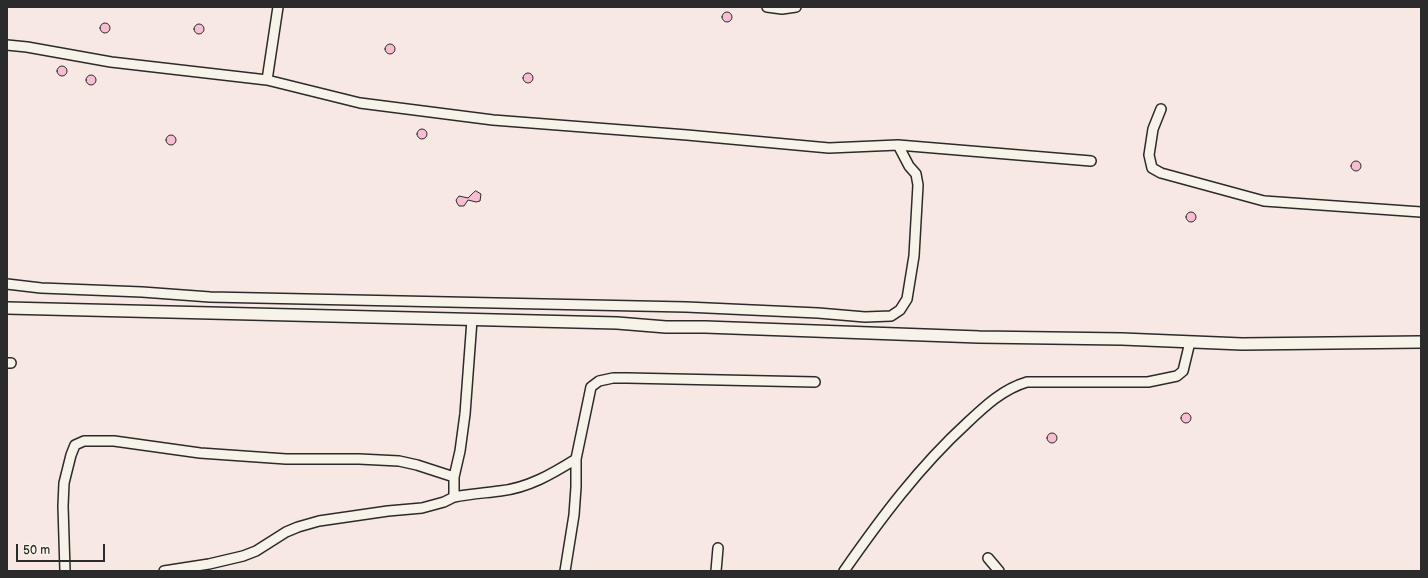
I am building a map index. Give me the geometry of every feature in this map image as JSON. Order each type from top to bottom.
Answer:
[{"type":"street","points":[[267,80],[278,7]]},
{"type":"street","points":[[767,7],[782,9],[796,7]]},
{"type":"street","points":[[7,45],[27,47],[112,62],[267,80],[360,103],[493,120],[829,148],[898,145],[1091,161]]},
{"type":"street","points":[[1161,109],[1153,129],[1149,155],[1152,168],[1161,173],[1264,201],[1421,212]]},
{"type":"street","points":[[7,284],[41,288],[142,292],[210,297],[686,307],[818,313],[865,317],[891,316],[900,310],[907,299],[914,256],[918,208],[918,185],[916,174],[909,166],[898,145]]},
{"type":"street","points":[[560,323],[562,305]]},
{"type":"street","points":[[7,308],[560,323],[618,323],[666,327],[705,327],[979,337],[1122,339],[1242,344],[1421,342]]},
{"type":"street","points":[[454,497],[454,477],[460,451],[465,414],[472,320]]},
{"type":"street","points":[[844,571],[901,492],[940,448],[999,395],[1014,386],[1027,382],[1148,382],[1178,376],[1183,371],[1190,342]]},
{"type":"street","points":[[565,571],[574,515],[576,459],[591,387],[599,381],[627,378],[815,382]]},
{"type":"street","points":[[65,571],[63,506],[64,483],[75,445],[84,441],[114,441],[200,453],[278,459],[359,459],[399,461],[454,477]]},
{"type":"street","points":[[164,571],[209,564],[243,556],[256,551],[286,532],[319,521],[388,511],[422,508],[444,502],[454,497],[472,493],[501,491],[528,484],[552,475],[576,459]]},
{"type":"street","points":[[716,571],[718,548]]},
{"type":"street","points":[[988,558],[999,571]]},
{"type":"building","points":[[725,12],[729,12],[731,13],[731,21],[725,22],[722,19],[722,15]]},
{"type":"building","points":[[103,23],[107,23],[109,24],[109,32],[103,33],[100,30],[100,26]]},
{"type":"building","points":[[197,24],[201,24],[203,25],[203,33],[197,34],[194,31],[194,27]]},
{"type":"building","points":[[388,44],[392,44],[394,45],[394,53],[388,54],[385,51],[385,47]]},
{"type":"building","points":[[60,66],[64,66],[66,67],[66,75],[60,76],[57,73],[57,69]]},
{"type":"building","points":[[526,73],[530,73],[532,74],[532,82],[526,83],[523,80],[523,76]]},
{"type":"building","points":[[89,75],[93,75],[95,76],[95,84],[89,85],[86,82],[86,78]]},
{"type":"building","points":[[420,129],[424,129],[426,130],[426,138],[420,139],[417,136],[417,132]]},
{"type":"building","points":[[169,135],[173,135],[175,136],[175,144],[169,145],[166,142],[166,138]]},
{"type":"building","points":[[1354,161],[1358,161],[1360,162],[1360,170],[1354,171],[1351,168],[1351,164]]},
{"type":"building","points":[[476,191],[481,194],[480,201],[476,202],[468,200],[464,206],[459,206],[456,200],[459,196],[468,198]]},
{"type":"building","points":[[1189,212],[1193,212],[1195,213],[1195,221],[1189,222],[1186,219],[1186,215]]},
{"type":"building","points":[[1184,413],[1188,413],[1190,414],[1190,422],[1184,423],[1181,420],[1181,416]]},
{"type":"building","points":[[1050,433],[1054,433],[1056,434],[1056,442],[1050,443],[1047,440],[1047,436]]}]
